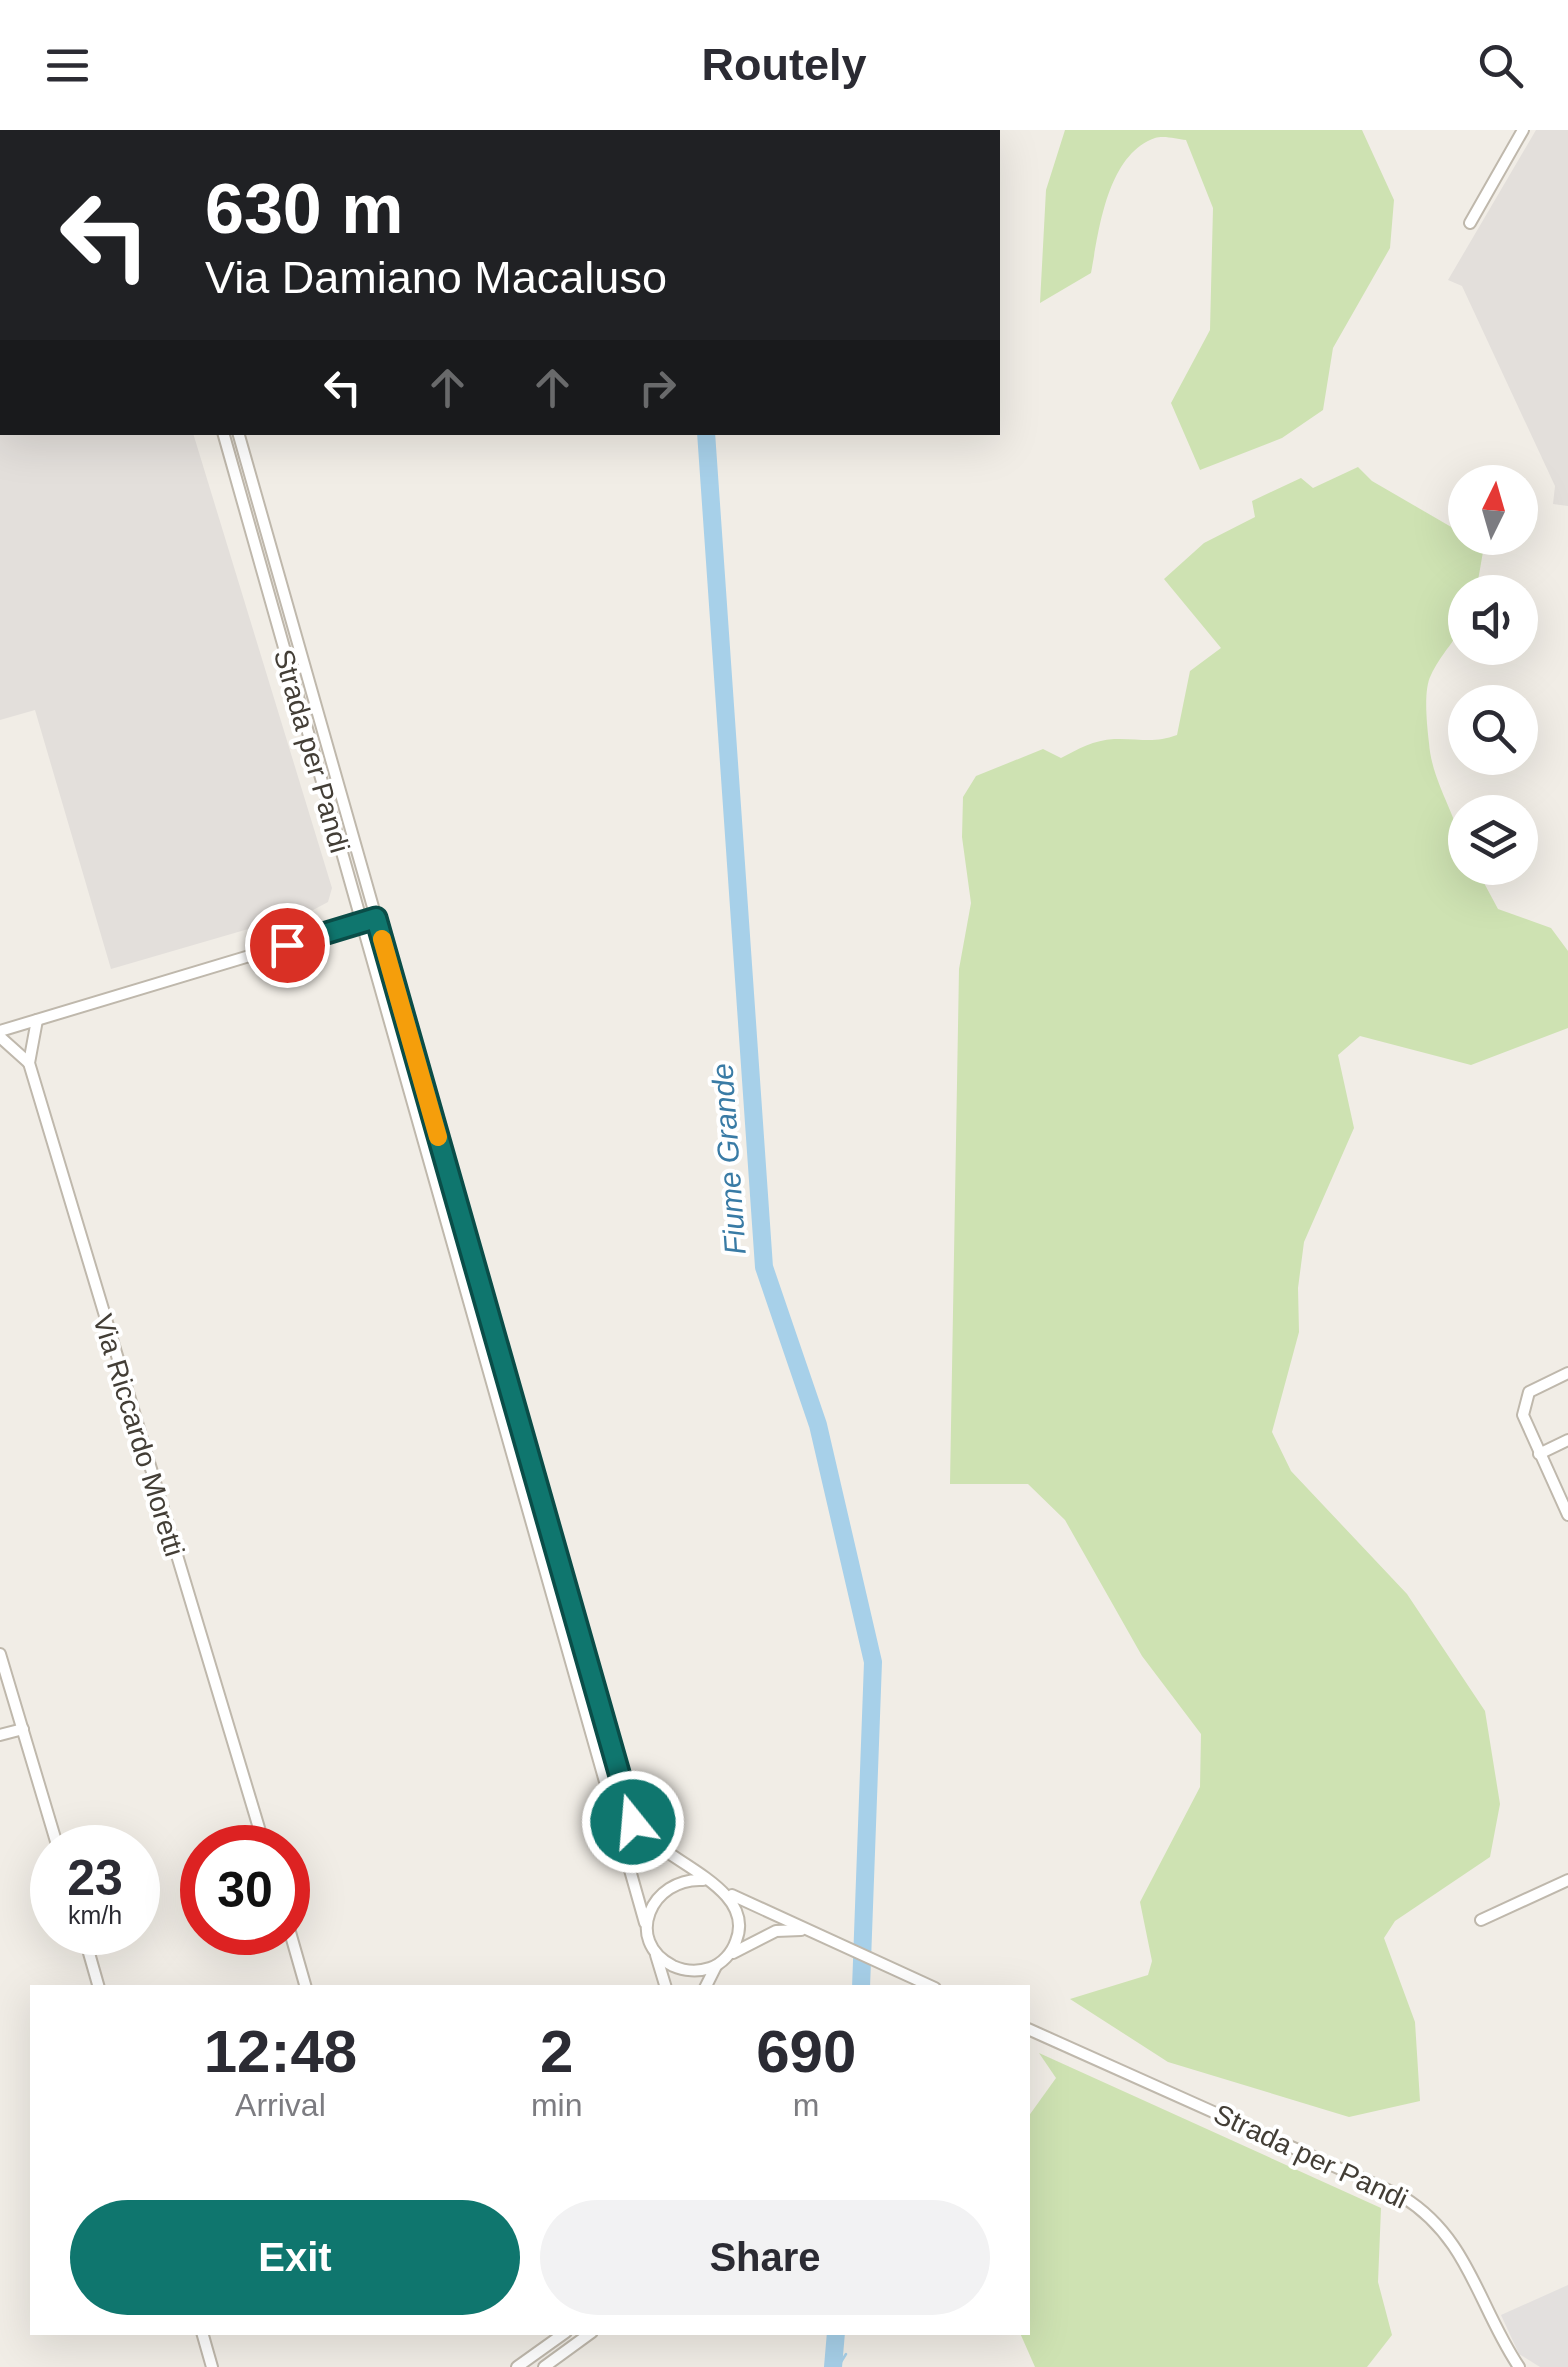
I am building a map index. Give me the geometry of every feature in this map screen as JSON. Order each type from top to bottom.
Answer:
[{"type":"street","points":[[1470,223],[1523,130]]},
{"type":"street","name":"Strada per Pandi","points":[[224,435],[665,1985]]},
{"type":"street","name":"Strada per Pandi","points":[[239,435],[633,1822],[651,1842],[704,1880],[929,1985]]},
{"type":"street","points":[[29,1063],[0,1034],[376,918]]},
{"type":"street","name":"Via Riccardo Moretti","points":[[37,1020],[29,1063],[257,1825]]},
{"type":"street","points":[[1568,1373],[1528,1392],[1522,1415],[1568,1515]]},
{"type":"street","points":[[1540,1454],[1568,1440]]},
{"type":"street","points":[[0,1654],[51,1825]]},
{"type":"street","points":[[0,1735],[22,1729]]},
{"type":"street","points":[[704,1880],[690,1879],[665,1888],[650,1910],[650,1940],[670,1964],[684,1970],[716,1966]]},
{"type":"street","points":[[1481,1920],[1568,1880]]},
{"type":"street","points":[[726,1892],[739,1916],[740,1931],[726,1957]]},
{"type":"street","points":[[706,1985],[726,1957],[776,1931],[812,1932]]},
{"type":"street","points":[[90,1955],[98,1985]]},
{"type":"street","points":[[297,1955],[305,1985]]},
{"type":"street","name":"Strada per Pandi","points":[[1030,2029],[1403,2197],[1434,2216],[1454,2242],[1518,2367]]},
{"type":"street","points":[[203,2335],[212,2367]]},
{"type":"street","points":[[517,2367],[562,2335]]},
{"type":"street","points":[[544,2367],[588,2335]]},
{"type":"shaded area","points":[[1536,130],[1568,130],[1568,506],[1553,504],[1555,486],[1462,286],[1448,280]]},
{"type":"shaded area","points":[[0,435],[194,435],[332,888],[328,902],[313,910],[111,969],[35,710],[0,720]]},
{"type":"shaded area","points":[[1568,2285],[1568,2367],[1540,2367],[1519,2354],[1501,2315]]},
{"type":"green space","points":[[1065,130],[1362,130],[1394,200],[1390,248],[1333,348],[1323,410],[1282,438],[1200,470],[1171,403],[1210,330],[1213,208],[1186,140],[1155,138],[1126,160],[1108,196],[1091,273],[1040,303],[1046,190]]},
{"type":"green space","points":[[1358,467],[1372,481],[1448,525],[1448,555],[1482,555],[1479,575],[1448,575],[1448,647],[1427,689],[1431,759],[1448,806],[1448,885],[1485,885],[1498,909],[1551,928],[1568,951],[1568,1028],[1471,1065],[1360,1036],[1338,1055],[1354,1128],[1304,1242],[1298,1288],[1299,1332],[1272,1432],[1291,1471],[1407,1594],[1485,1711],[1500,1804],[1490,1857],[1395,1921],[1384,1938],[1415,2022],[1420,2101],[1349,2117],[1168,2062],[1070,1999],[1148,1975],[1152,1961],[1140,1902],[1200,1787],[1201,1734],[1142,1656],[1065,1520],[1028,1484],[950,1484],[959,969],[971,903],[962,837],[963,797],[976,776],[1043,749],[1061,758],[1107,740],[1153,740],[1177,735],[1190,671],[1221,648],[1164,579],[1204,543],[1255,517],[1252,501],[1301,478],[1313,488]]},
{"type":"green space","points":[[1039,2053],[1381,2208],[1378,2282],[1392,2335],[1367,2367],[1035,2367],[1021,2335],[1030,2335],[1030,2114],[1056,2078]]},
{"type":"waterway","name":"Fiume Grande","points":[[706,435],[764,1267],[818,1425],[873,1662],[861,1985]]},
{"type":"waterway","name":"Fiume Grande","points":[[833,2367],[836,2335]]},
{"type":"waterway","name":"Fiume Grande","points":[[838,2367],[846,2354]]},
{"type":"slow traffic","points":[[382,939],[438,1137]]},
{"type":"route","points":[[287,945],[376,918],[633,1822]]}]
